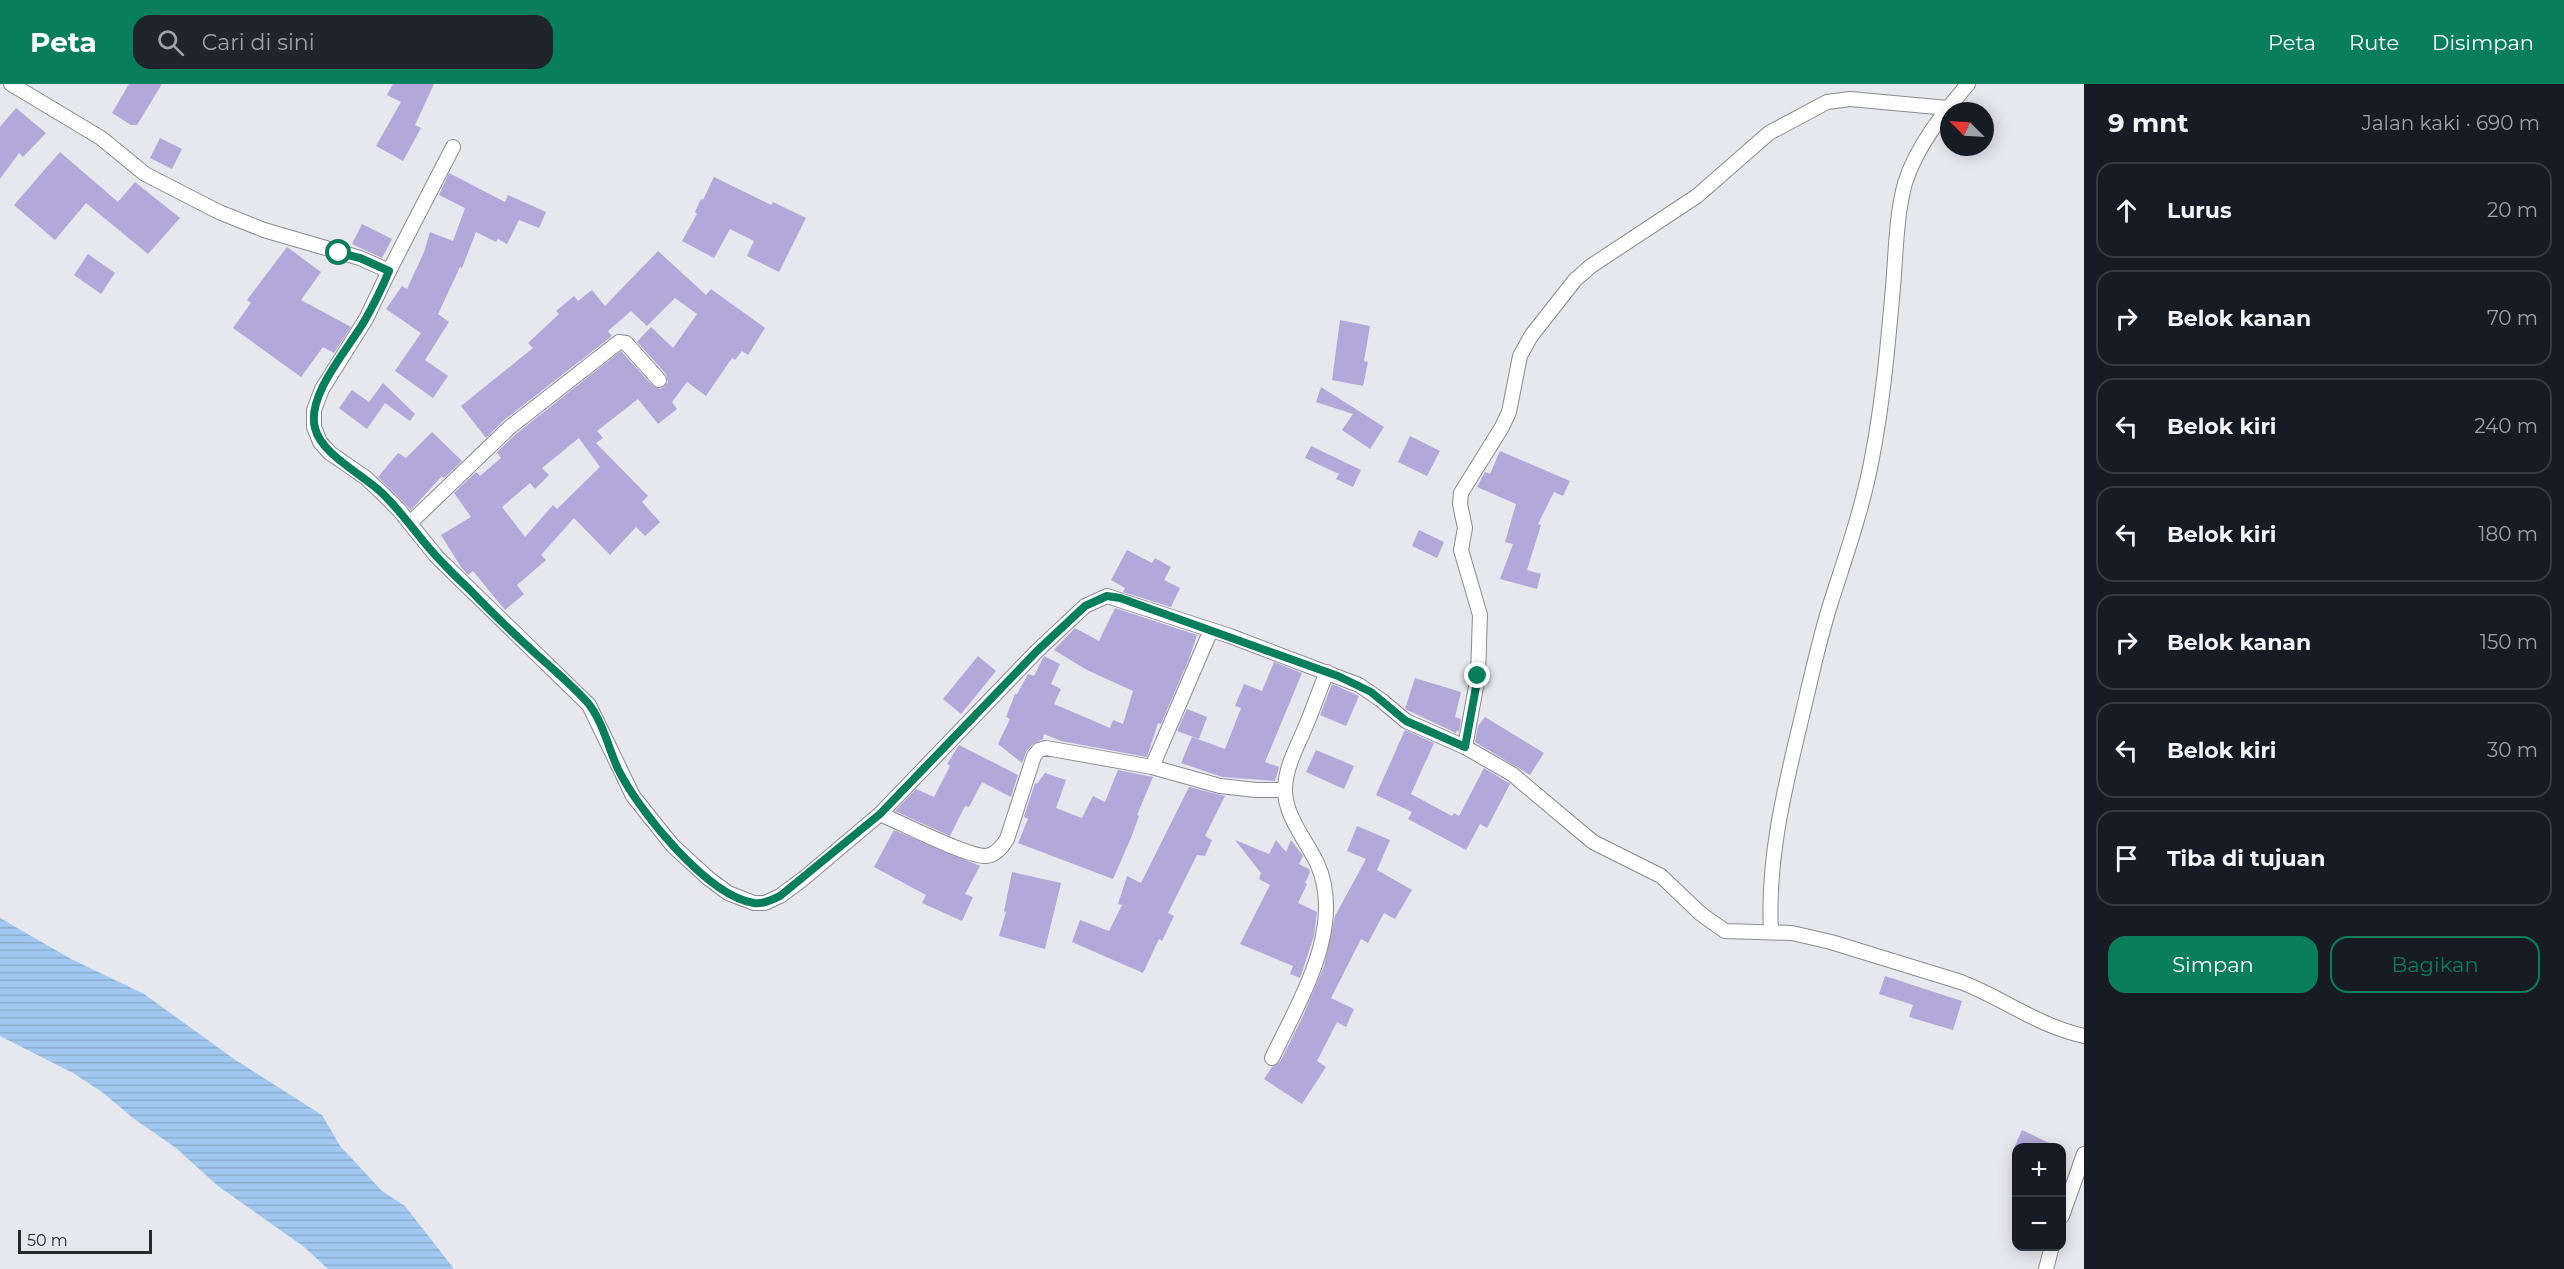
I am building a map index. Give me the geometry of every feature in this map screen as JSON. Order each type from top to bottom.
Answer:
[{"type":"street","points":[[11,84],[101,138],[145,174],[219,212],[264,230],[360,258],[389,271]]},
{"type":"street","points":[[1953,102],[1968,84]]},
{"type":"street","points":[[1465,747],[1478,676],[1480,615],[1461,550],[1466,528],[1460,504],[1461,493],[1509,412],[1520,356],[1531,336],[1575,280],[1591,266],[1697,196],[1769,134],[1807,112],[1827,102],[1850,99],[1940,107]]},
{"type":"street","points":[[1771,931],[1769,900],[1789,764],[1816,655],[1848,551],[1872,460],[1884,387],[1899,214],[1906,182],[1920,149],[1940,120]]},
{"type":"street","points":[[453,147],[366,319],[322,389],[314,410],[314,427],[320,442],[330,453],[366,478],[410,523],[437,557],[589,705],[633,796],[673,846],[728,893],[754,903],[765,903],[780,896],[880,814],[1038,650],[1085,606],[1098,598],[1107,596],[1120,598],[1211,630],[1327,672],[1365,689],[1406,721],[1465,747],[1512,774],[1593,842],[1661,876],[1701,914],[1725,931],[1740,933],[1771,931],[1831,942],[1961,982],[2037,1022],[2084,1036]]},
{"type":"street","points":[[410,523],[510,427],[620,342],[626,343],[659,380]]},
{"type":"street","points":[[1152,767],[1211,630]]},
{"type":"street","points":[[1272,1058],[1306,988],[1323,935],[1326,907],[1318,865],[1287,805],[1285,790],[1287,772],[1327,672]]},
{"type":"street","points":[[880,814],[964,851],[986,856],[1001,849],[1007,839],[1030,763],[1039,750],[1046,748],[1152,767],[1220,786],[1285,790]]},
{"type":"street","points":[[2066,1203],[2084,1154]]},
{"type":"street","points":[[2046,1269],[2051,1251]]},
{"type":"water","points":[[0,918],[71,959],[144,994],[234,1059],[322,1115],[340,1146],[382,1191],[405,1206],[454,1269],[328,1269],[303,1246],[218,1186],[176,1148],[133,1118],[102,1092],[73,1073],[0,1036]]},
{"type":"building","points":[[129,84],[162,84],[137,125],[131,125],[112,113]]},
{"type":"building","points":[[393,84],[434,84],[415,125],[421,128],[403,161],[376,146],[401,102],[387,95]]},
{"type":"building","points":[[16,108],[46,133],[23,157],[19,153],[0,179],[0,127]]},
{"type":"building","points":[[160,138],[182,149],[172,169],[150,158]]},
{"type":"building","points":[[60,152],[118,202],[135,182],[180,218],[148,254],[86,203],[55,240],[14,205]]},
{"type":"building","points":[[449,173],[505,202],[508,195],[546,212],[539,228],[519,220],[507,244],[498,239],[496,242],[476,232],[462,268],[460,267],[438,314],[449,322],[425,360],[448,376],[433,398],[395,371],[421,333],[386,309],[402,286],[407,289],[424,252],[430,232],[453,241],[465,208],[439,195]]},
{"type":"building","points":[[714,177],[771,205],[773,202],[806,218],[779,272],[747,256],[754,241],[730,229],[714,258],[682,241]]},
{"type":"building","points":[[362,224],[392,239],[382,258],[352,244]]},
{"type":"building","points":[[287,247],[321,272],[301,300],[351,327],[334,353],[323,347],[301,377],[233,328],[251,303],[247,300]]},
{"type":"building","points":[[658,251],[706,295],[711,289],[765,328],[748,355],[742,351],[735,360],[732,358],[706,396],[687,382],[672,402],[677,409],[658,424],[638,399],[597,431],[603,438],[596,443],[648,496],[642,502],[660,522],[645,536],[636,527],[610,555],[574,518],[541,555],[546,560],[517,585],[524,594],[505,610],[473,571],[468,575],[461,567],[441,535],[471,517],[454,493],[476,472],[480,476],[501,458],[497,452],[516,434],[621,351],[653,386],[660,389],[664,387],[668,382],[666,374],[637,342],[651,327],[673,348],[697,314],[675,298],[647,326],[631,311],[608,331],[612,336],[504,420],[486,438],[461,406],[533,348],[528,343],[559,314],[556,311],[574,296],[578,301],[592,290],[605,306]],"holes":[[[579,438],[600,467],[557,509],[553,505],[525,537],[502,507],[530,483],[535,489],[549,475],[542,468]]]},
{"type":"building","points":[[88,254],[115,273],[101,294],[74,275]]},
{"type":"building","points":[[1340,320],[1370,326],[1364,361],[1368,362],[1363,386],[1332,380]]},
{"type":"building","points":[[383,383],[415,414],[410,421],[385,403],[367,429],[339,408],[352,390],[369,402]]},
{"type":"building","points":[[1321,387],[1384,427],[1370,449],[1342,430],[1353,414],[1316,402]]},
{"type":"building","points":[[432,432],[462,461],[444,478],[442,476],[411,510],[378,477],[398,453],[406,458]]},
{"type":"building","points":[[1410,436],[1440,451],[1427,476],[1398,462]]},
{"type":"building","points":[[1311,446],[1361,470],[1353,487],[1336,479],[1339,474],[1305,458]]},
{"type":"building","points":[[1500,451],[1570,481],[1563,496],[1554,492],[1538,524],[1541,525],[1527,570],[1541,574],[1537,589],[1500,579],[1513,544],[1505,542],[1516,504],[1477,487],[1485,472],[1490,474]]},
{"type":"building","points":[[1419,530],[1444,542],[1437,558],[1412,546]]},
{"type":"building","points":[[1127,550],[1152,563],[1155,558],[1171,567],[1164,580],[1180,588],[1171,607],[1123,592],[1125,588],[1111,580]]},
{"type":"building","points":[[1115,608],[1197,635],[1161,724],[1158,723],[1147,757],[1061,741],[1044,734],[1043,739],[1027,750],[1022,763],[998,744],[1010,719],[1006,717],[1015,694],[1028,674],[1034,676],[1044,656],[1060,664],[1051,684],[1061,689],[1054,704],[1110,728],[1113,720],[1123,724],[1133,691],[1087,670],[1054,650],[1075,628],[1099,641]]},
{"type":"building","points":[[978,656],[996,671],[961,714],[943,699]]},
{"type":"building","points":[[1274,662],[1302,673],[1265,762],[1279,767],[1275,781],[1222,777],[1181,763],[1192,737],[1225,749],[1241,708],[1235,706],[1244,684],[1262,691]]},
{"type":"building","points":[[1415,678],[1461,692],[1455,717],[1461,719],[1459,732],[1457,730],[1456,733],[1405,709]]},
{"type":"building","points":[[1332,684],[1359,696],[1346,726],[1320,715]]},
{"type":"building","points":[[1187,709],[1207,717],[1199,739],[1177,731]]},
{"type":"building","points":[[1485,717],[1544,753],[1530,775],[1475,742],[1478,726]]},
{"type":"building","points":[[1405,730],[1434,743],[1411,794],[1452,816],[1454,813],[1459,816],[1484,768],[1510,784],[1487,828],[1480,824],[1466,850],[1408,819],[1412,812],[1376,795]]},
{"type":"building","points":[[959,745],[1018,775],[1011,797],[982,782],[969,807],[965,806],[950,836],[895,811],[916,789],[934,797],[950,766],[947,764]]},
{"type":"building","points":[[1316,750],[1354,766],[1344,789],[1306,772]]},
{"type":"building","points":[[1118,770],[1153,777],[1113,879],[1018,843],[1028,819],[1024,817],[1035,783],[1037,784],[1045,773],[1066,780],[1056,808],[1082,818],[1093,796],[1105,802]]},
{"type":"building","points":[[1189,787],[1225,796],[1205,836],[1212,840],[1205,856],[1197,855],[1168,913],[1174,916],[1162,941],[1159,939],[1143,973],[1072,942],[1080,920],[1109,931],[1122,905],[1118,904],[1127,876],[1141,883]]},
{"type":"building","points":[[1357,826],[1390,840],[1377,870],[1412,890],[1395,919],[1384,913],[1368,943],[1361,939],[1331,998],[1354,1009],[1346,1027],[1337,1022],[1317,1061],[1326,1067],[1302,1104],[1264,1079],[1272,1067],[1280,1062],[1303,1016],[1324,966],[1335,916],[1366,859],[1347,851]]},
{"type":"building","points":[[894,830],[980,866],[965,894],[973,897],[962,921],[922,903],[926,895],[874,867]]},
{"type":"building","points":[[1235,840],[1269,854],[1276,840],[1286,852],[1291,840],[1303,856],[1299,864],[1309,869],[1310,872],[1298,903],[1317,912],[1314,936],[1300,978],[1290,974],[1293,966],[1240,944],[1270,885],[1259,879],[1261,873]]},
{"type":"building","points":[[1012,872],[1061,883],[1045,949],[999,936],[1006,912],[1004,911]]},
{"type":"building","points":[[1885,976],[1962,1001],[1953,1030],[1909,1017],[1913,1005],[1879,994]]},
{"type":"building","points":[[2022,1130],[2049,1143],[2016,1143]]},
{"type":"route","points":[[339,253],[360,258],[389,271],[366,319],[322,389],[314,410],[314,427],[320,442],[330,453],[366,478],[383,494],[437,557],[510,631],[577,692],[589,705],[598,720],[618,768],[633,796],[673,846],[708,878],[728,893],[743,900],[765,903],[780,896],[880,814],[1038,650],[1085,606],[1098,598],[1107,596],[1120,598],[1338,676],[1371,692],[1406,721],[1465,747],[1478,676]]}]
